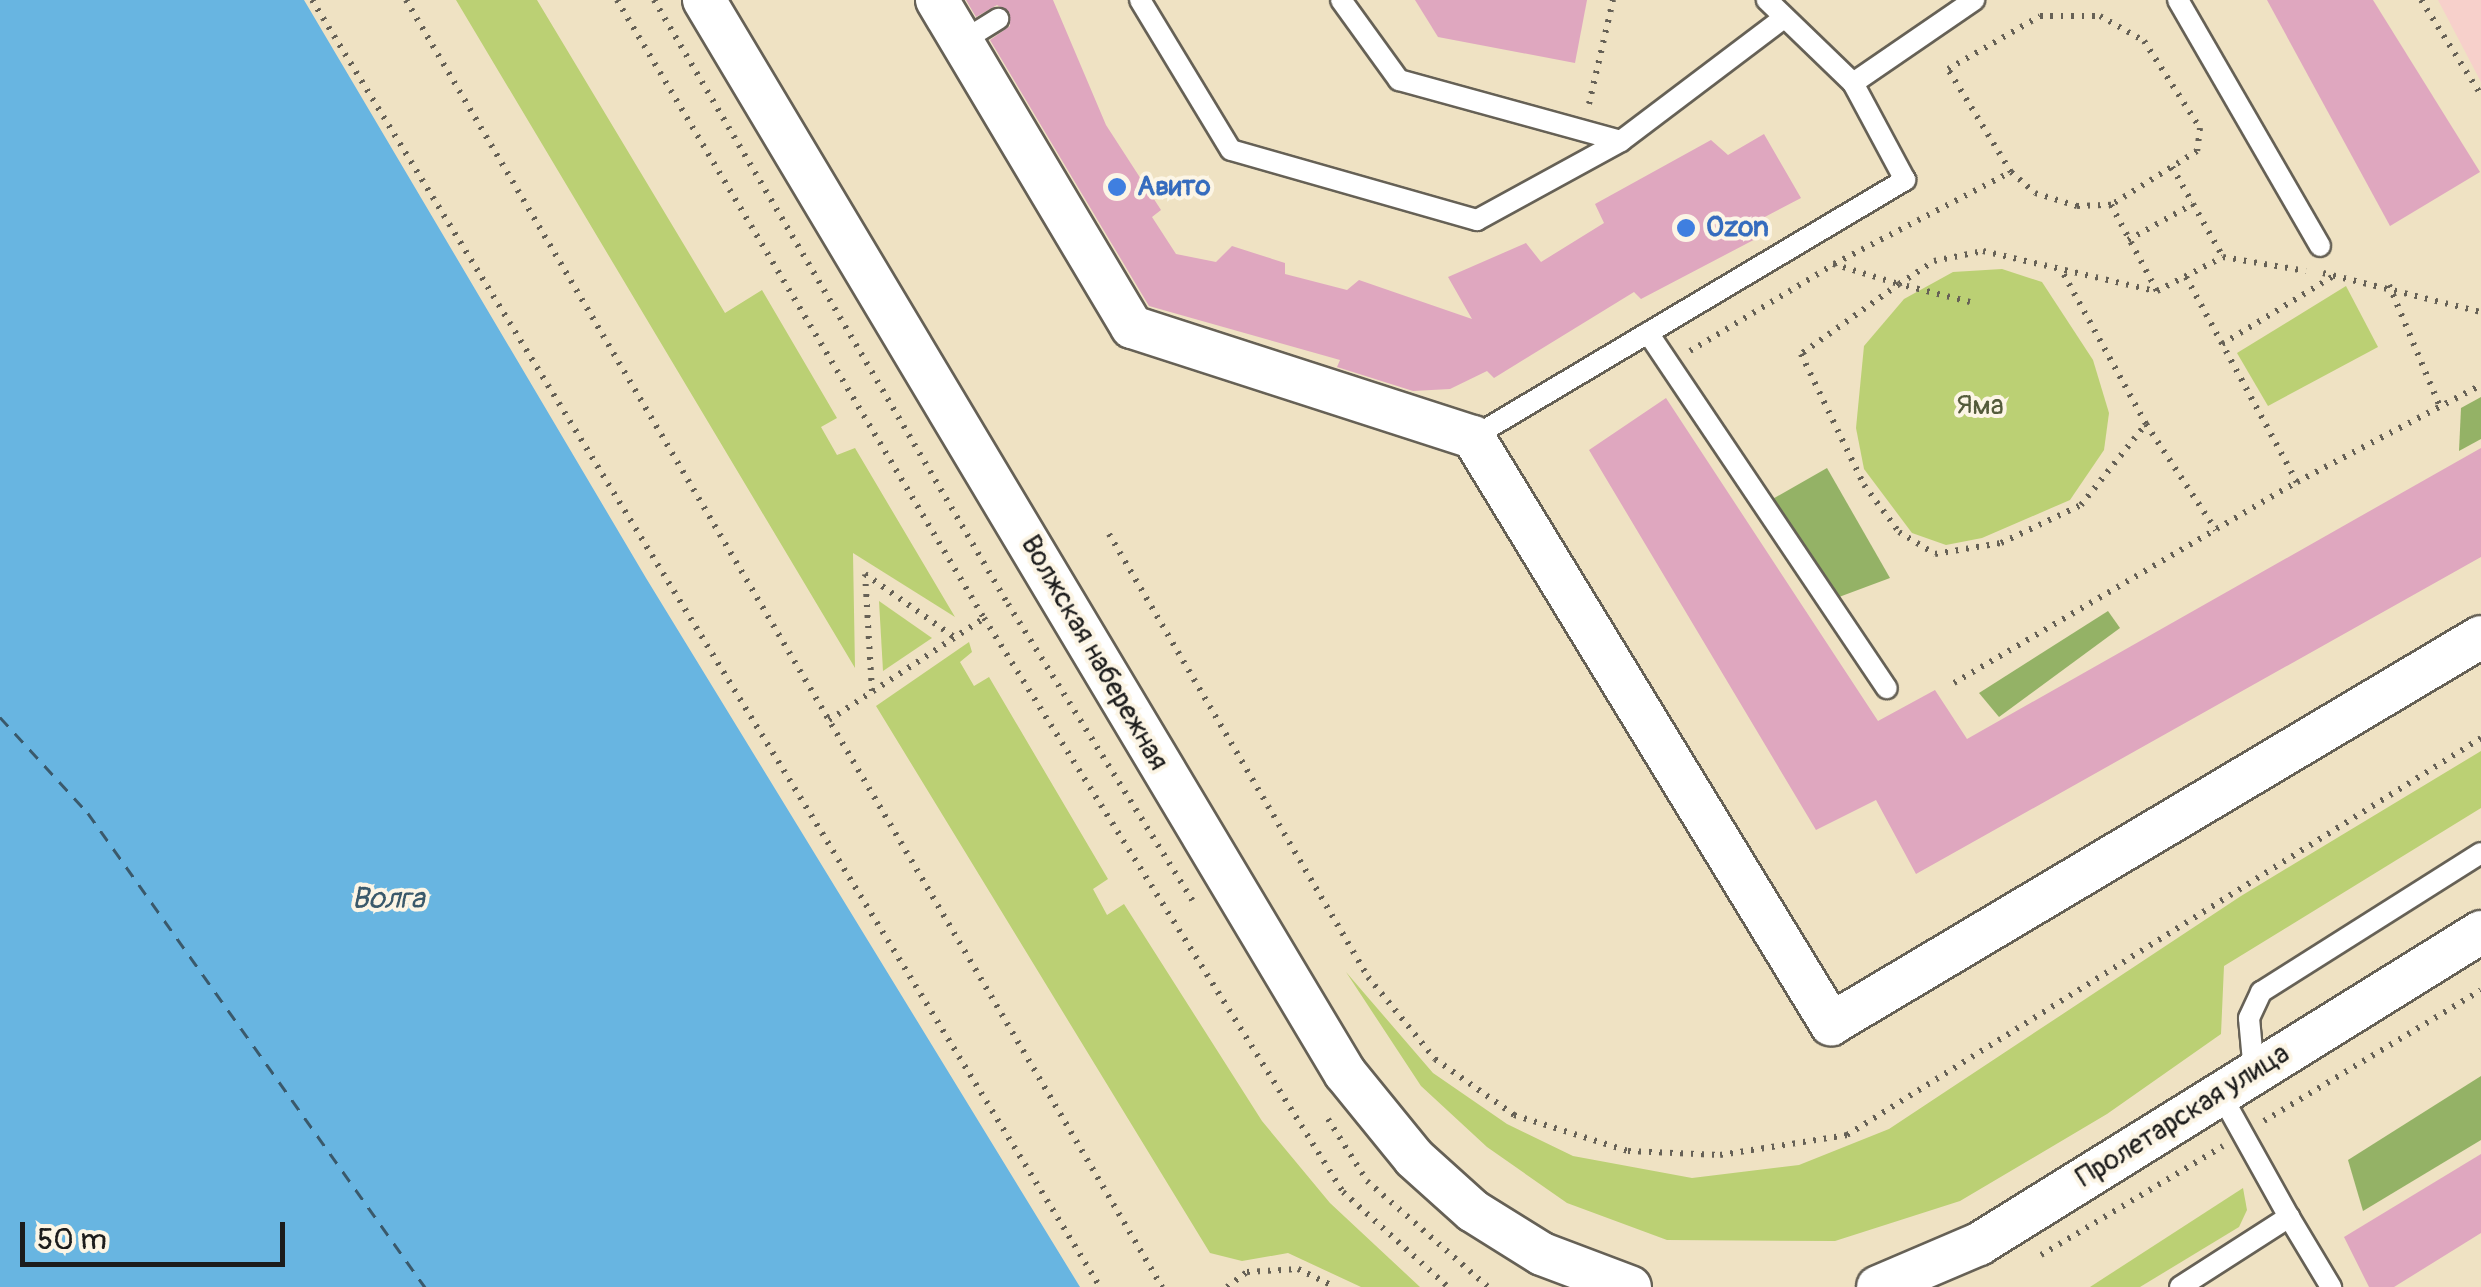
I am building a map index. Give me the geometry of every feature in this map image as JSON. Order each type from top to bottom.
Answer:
[{"type":"street","name":"Волжская набережная","points":[[704,0],[1345,1073],[1414,1158],[1473,1211],[1542,1254],[1630,1287]]},
{"type":"street","points":[[937,0],[1132,327],[1474,437],[1831,1024],[2481,637]]},
{"type":"street","name":"Пролетарская улица","points":[[1878,1287],[1978,1244],[2481,932]]},
{"type":"lane","points":[[1140,0],[1231,150],[1477,220],[1621,141],[1781,20]]},
{"type":"lane","points":[[1341,0],[1399,80],[1621,141]]},
{"type":"lane","points":[[1474,437],[1905,180],[1854,84],[1781,20],[1767,0]]},
{"type":"lane","points":[[1854,84],[1974,0]]},
{"type":"lane","points":[[2178,0],[2320,246]]},
{"type":"lane","points":[[961,42],[998,18]]},
{"type":"lane","points":[[1648,334],[1887,688]]},
{"type":"lane","points":[[2330,1287],[2289,1217],[2237,1083],[2249,1018],[2260,992],[2481,852]]},
{"type":"lane","points":[[2180,1287],[2289,1217]]},
{"type":"path","points":[[312,0],[1100,1287]]},
{"type":"path","points":[[406,0],[1162,1287]]},
{"type":"path","points":[[617,0],[984,618],[1343,1192],[1448,1287]]},
{"type":"path","points":[[1584,130],[1613,0]]},
{"type":"path","points":[[2421,0],[2481,95]]},
{"type":"path","points":[[2040,16],[2100,16],[2144,42],[2200,128],[2198,151],[2172,167],[2111,205],[2077,206],[2035,193],[2010,172],[1948,69],[2040,16]]},
{"type":"path","points":[[2172,167],[2193,204]]},
{"type":"path","points":[[1668,364],[1834,264],[2010,172]]},
{"type":"path","points":[[2111,205],[2157,292]]},
{"type":"path","points":[[1789,250],[1970,302]]},
{"type":"path","points":[[2146,424],[2081,505],[2001,542],[1935,554],[1899,532],[1864,485],[1801,354],[1934,261],[1983,251],[2157,292],[2223,257]]},
{"type":"path","points":[[2062,271],[2146,424],[2216,530]]},
{"type":"path","points":[[2222,344],[2335,276]]},
{"type":"path","points":[[2186,277],[2297,482]]},
{"type":"path","points":[[2390,285],[2440,407]]},
{"type":"path","points":[[1954,682],[2297,482],[2481,385]]},
{"type":"path","points":[[1109,534],[1368,977],[1436,1059],[1514,1115],[1628,1151],[1720,1155],[1846,1136],[2481,738]]},
{"type":"path","points":[[872,691],[866,574],[954,637]]},
{"type":"path","points":[[828,720],[984,618]]},
{"type":"path","points":[[1227,1287],[1247,1272],[1298,1269],[1335,1287]]},
{"type":"shaded area","points":[[2438,0],[2481,0],[2481,82]]},
{"type":"green space","points":[[456,0],[537,0],[725,313],[762,290],[837,418],[821,427],[837,455],[855,448],[955,617],[853,553],[855,668]]},
{"type":"green space","name":"Яма","points":[[2002,269],[2042,282],[2093,360],[2109,413],[2104,450],[2070,500],[1982,538],[1946,545],[1912,533],[1864,469],[1856,428],[1864,346],[1904,299],[1953,272]]},
{"type":"green space","points":[[2346,286],[2378,347],[2268,406],[2237,353]]},
{"type":"green space","points":[[2481,397],[2481,439],[2459,451],[2461,408]]},
{"type":"green space","points":[[1827,468],[1890,578],[1839,597],[1769,501]]},
{"type":"green space","points":[[879,601],[932,638],[883,671]]},
{"type":"green space","points":[[2108,611],[2120,628],[1999,717],[1979,693]]},
{"type":"green space","points":[[969,642],[972,652],[960,662],[974,686],[989,677],[1108,879],[1093,889],[1107,915],[1124,904],[1262,1121],[1330,1203],[1420,1287],[1361,1287],[1288,1253],[1242,1261],[1210,1253],[876,706]]},
{"type":"green space","points":[[2481,751],[2481,808],[2224,966],[2221,1034],[2107,1114],[1960,1201],[1835,1241],[1667,1240],[1567,1203],[1487,1147],[1421,1086],[1346,972],[1433,1073],[1507,1124],[1573,1156],[1692,1178],[1799,1165],[1889,1129],[2241,896]]},
{"type":"green space","points":[[2481,1076],[2481,1140],[2363,1211],[2348,1160]]},
{"type":"green space","points":[[2243,1188],[2247,1210],[2239,1227],[2140,1287],[2090,1287]]},
{"type":"water","name":"Волга","points":[[0,0],[304,0],[646,578],[1080,1287],[0,1287]]},
{"type":"building","points":[[966,0],[1053,0],[1106,125],[1161,210],[1152,217],[1176,254],[1216,262],[1232,246],[1285,263],[1285,274],[1347,290],[1359,280],[1472,319],[1448,277],[1526,243],[1541,262],[1604,223],[1595,204],[1711,140],[1728,155],[1764,134],[1801,198],[1759,220],[1765,234],[1641,299],[1634,292],[1494,378],[1487,371],[1450,389],[1413,391],[1337,367],[1340,360],[1149,306],[990,40],[1010,26],[1010,13],[997,5],[976,17]]},
{"type":"building","points":[[1415,0],[1587,0],[1575,63],[1438,37]]},
{"type":"building","points":[[2267,0],[2373,0],[2480,172],[2390,226]]},
{"type":"building","points":[[1666,398],[1878,721],[1935,690],[1967,739],[2481,448],[2481,557],[1916,874],[1876,800],[1816,830],[1589,450]]},
{"type":"building","points":[[2481,1154],[2481,1233],[2394,1287],[2369,1287],[2344,1237]]},
{"type":"ferry route","points":[[0,717],[88,813],[425,1287]]},
{"type":"place","name":"Авито","points":[[1117,187]]},
{"type":"place","name":"Ozon","points":[[1686,228]]}]
